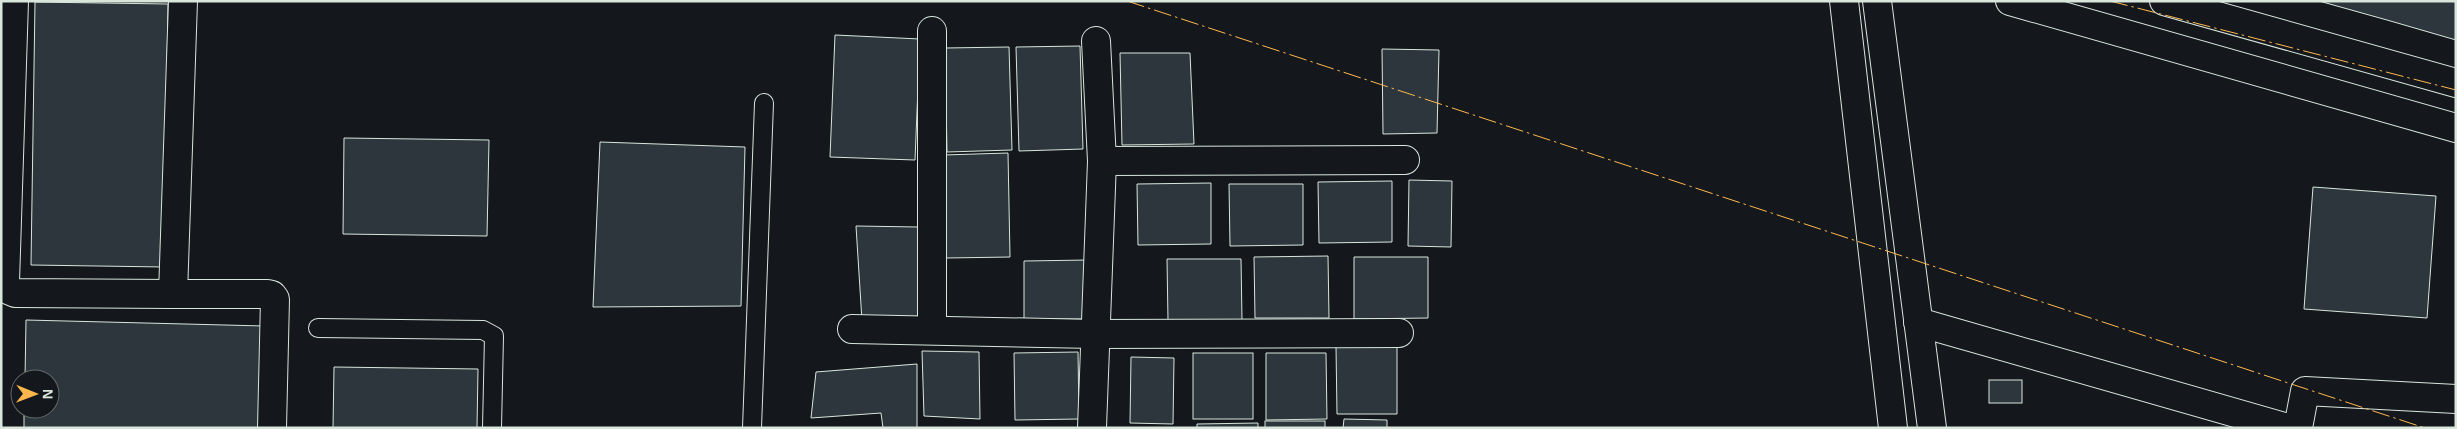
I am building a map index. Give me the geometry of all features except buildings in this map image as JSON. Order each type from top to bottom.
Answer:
[{"type":"street","points":[[14,1],[5,282],[8,290],[15,293],[272,295],[275,299],[272,428]]},
{"type":"street","points":[[174,294],[183,1]]},
{"type":"street","points":[[1844,1],[1893,428]]},
{"type":"street","points":[[1877,1],[1932,428]]},
{"type":"street","points":[[2010,1],[2456,128]]},
{"type":"street","points":[[2164,1],[2456,83]]},
{"type":"street","points":[[932,31],[932,330]]},
{"type":"street","points":[[1092,428],[1102,162],[1096,40]]},
{"type":"street","points":[[1102,162],[1405,160]]},
{"type":"street","points":[[1918,322],[2288,428]]},
{"type":"street","points":[[852,329],[1095,334],[1400,333]]},
{"type":"street","points":[[2298,428],[2306,391],[2456,399]]},
{"type":"lane","points":[[752,428],[764,103]]},
{"type":"lane","points":[[318,328],[483,330],[491,333],[494,336],[492,428]]},
{"type":"power","points":[[1127,1],[2425,428]]},
{"type":"power","points":[[2110,1],[2456,90]]}]
